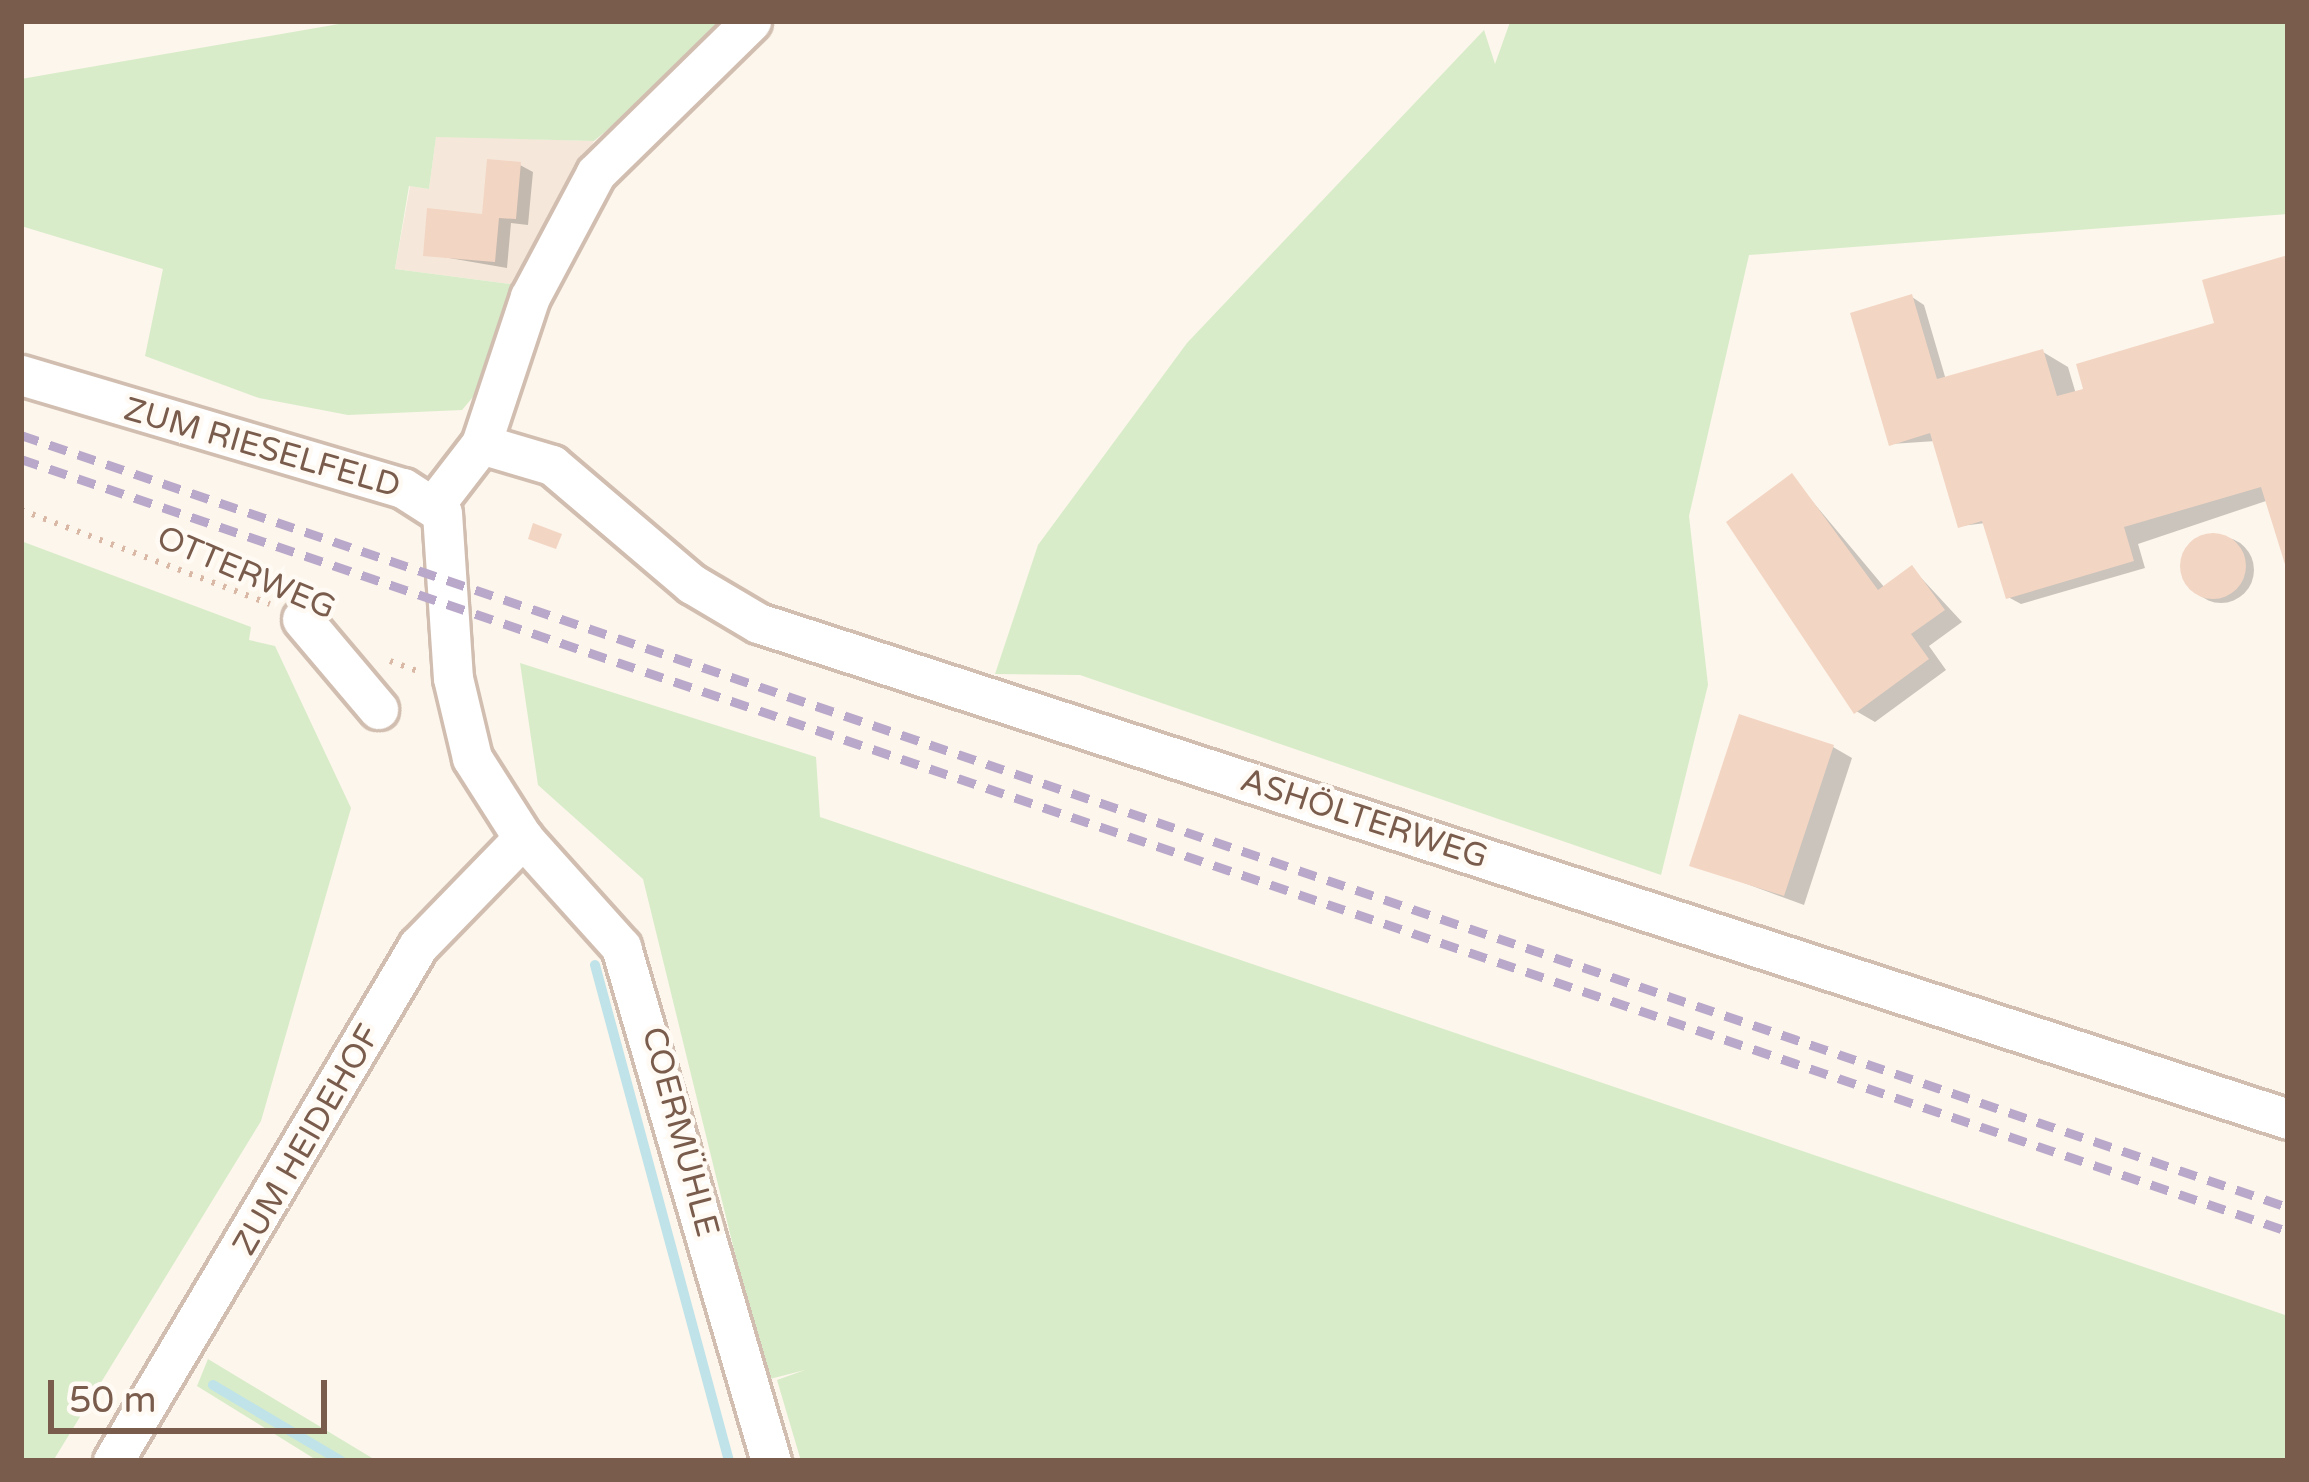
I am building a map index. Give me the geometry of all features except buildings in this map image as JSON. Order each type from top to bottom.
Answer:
[{"type":"street","points":[[434,505],[481,444],[530,297],[596,173],[752,21]]},
{"type":"street","name":"ZUM RIESELFELD","points":[[21,375],[434,505],[453,554],[453,678],[472,758],[523,838]]},
{"type":"street","name":"ASHÖLTERWEG","points":[[481,444],[552,465],[692,584],[758,623],[2288,1119]]},
{"type":"street","points":[[302,619],[378,709]]},
{"type":"street","name":"ZUM HEIDEHOF","points":[[113,1461],[418,946],[523,838]]},
{"type":"street","name":"COERMÜHLE","points":[[523,838],[621,946],[644,999],[771,1461]]},
{"type":"path","name":"OTTERWEG","points":[[21,510],[302,619]]},
{"type":"path","name":"OTTERWEG","points":[[368,653],[453,678]]},
{"type":"shaded area","points":[[436,136],[594,141],[517,285],[395,269],[410,186],[429,189]]},
{"type":"green space","points":[[356,21],[738,21],[594,141],[436,137],[429,189],[409,186],[395,269],[517,285],[490,377],[462,410],[348,415],[259,398],[145,356],[163,269],[21,226],[21,79]]},
{"type":"green space","points":[[2288,21],[2288,214],[1749,255],[1689,516],[1708,685],[1661,875],[1080,675],[995,674],[1038,545],[1187,343],[1484,30],[1495,64],[1510,22]]},
{"type":"green space","points":[[21,541],[251,627],[249,640],[275,646],[351,808],[261,1121],[53,1461],[21,1461]]},
{"type":"green space","points":[[520,663],[816,757],[820,817],[2288,1316],[2288,1461],[801,1461],[777,1380],[805,1370],[766,1380],[643,879],[538,785]]},
{"type":"green space","points":[[208,1359],[377,1461],[318,1461],[197,1386]]},
{"type":"waterway","points":[[595,965],[729,1461]]},
{"type":"waterway","points":[[213,1385],[341,1461]]},
{"type":"railway","points":[[21,435],[2288,1207]]},
{"type":"railway","points":[[21,459],[2288,1231]]}]
